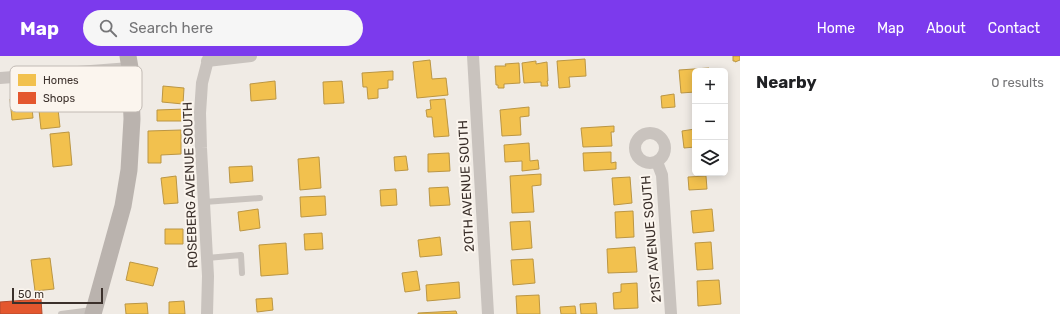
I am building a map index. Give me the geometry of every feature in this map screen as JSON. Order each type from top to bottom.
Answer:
[{"type":"main road","points":[[94,312],[123,206],[129,170],[132,112]]},
{"type":"street","points":[[208,58],[251,56]]},
{"type":"street","name":"20TH AVENUE SOUTH","points":[[473,56],[488,314]]},
{"type":"street","name":"ROSEBERG AVENUE SOUTH","points":[[208,58],[202,83],[201,98],[201,148],[207,258],[208,314]]},
{"type":"street","points":[[97,66],[129,62]]},
{"type":"street","points":[[0,78],[10,77]]},
{"type":"street","name":"21ST AVENUE SOUTH","points":[[657,162],[662,175],[671,314]]},
{"type":"lane","points":[[204,202],[260,198]]},
{"type":"lane","points":[[207,258],[241,256],[242,273]]},
{"type":"lane","points":[[61,314],[94,312]]},
{"type":"building: Homes","points":[[733,56],[740,56],[740,60],[735,62],[733,61]]},
{"type":"building: Homes","points":[[585,59],[586,76],[569,77],[570,87],[559,88],[557,61]]},
{"type":"building: Homes","points":[[430,60],[432,79],[446,78],[448,95],[417,98],[413,62]]},
{"type":"building: Homes","points":[[536,61],[536,64],[547,62],[548,86],[541,86],[541,82],[524,83],[522,63]]},
{"type":"building: Homes","points":[[519,63],[520,83],[504,84],[504,88],[498,88],[498,85],[496,85],[495,66],[506,66],[505,64]]},
{"type":"building: Homes","points":[[692,69],[692,92],[681,93],[679,70]]},
{"type":"building: Homes","points":[[393,71],[393,80],[388,80],[388,88],[378,89],[378,98],[368,99],[367,87],[363,87],[362,73]]},
{"type":"building: Homes","points":[[275,81],[276,99],[251,101],[250,84]]},
{"type":"building: Homes","points":[[342,81],[344,103],[324,104],[323,82]]},
{"type":"building: Homes","points":[[163,86],[184,88],[183,104],[162,102]]},
{"type":"building: Homes","points":[[674,94],[675,107],[662,108],[661,96]]},
{"type":"building: Homes","points":[[445,99],[449,136],[434,137],[432,117],[427,117],[426,110],[431,109],[430,100]]},
{"type":"building: Homes","points":[[529,107],[529,116],[520,117],[521,135],[502,136],[500,110]]},
{"type":"building: Homes","points":[[185,109],[185,121],[157,121],[157,110]]},
{"type":"building: Homes","points":[[11,112],[32,112],[33,118],[12,120]]},
{"type":"building: Homes","points":[[39,112],[58,112],[60,127],[41,129]]},
{"type":"building: Homes","points":[[614,126],[614,132],[611,132],[612,146],[583,147],[581,128]]},
{"type":"building: Homes","points":[[692,129],[692,147],[684,148],[682,131]]},
{"type":"building: Homes","points":[[181,130],[181,154],[161,155],[161,163],[148,163],[148,131]]},
{"type":"building: Homes","points":[[69,132],[72,165],[53,167],[50,134]]},
{"type":"building: Homes","points":[[529,143],[530,161],[538,160],[539,169],[522,171],[522,161],[505,162],[504,145]]},
{"type":"building: Homes","points":[[611,152],[611,163],[616,162],[616,169],[584,171],[583,153]]},
{"type":"building: Homes","points":[[449,153],[450,171],[428,172],[428,154]]},
{"type":"building: Homes","points":[[406,156],[408,170],[395,171],[394,157]]},
{"type":"building: Homes","points":[[319,157],[321,188],[300,190],[298,159]]},
{"type":"building: Homes","points":[[252,166],[253,181],[230,183],[229,167]]},
{"type":"building: Homes","points":[[541,174],[541,185],[532,186],[534,212],[512,213],[510,176]]},
{"type":"building: Homes","points":[[176,176],[178,203],[164,204],[161,178]]},
{"type":"building: Homes","points":[[706,176],[707,189],[689,190],[688,177]]},
{"type":"building: Homes","points":[[630,177],[632,203],[614,205],[612,178]]},
{"type":"building: Homes","points":[[448,187],[450,205],[430,206],[429,188]]},
{"type":"building: Homes","points":[[396,189],[397,205],[381,206],[380,190]]},
{"type":"building: Homes","points":[[325,196],[326,215],[301,217],[300,197]]},
{"type":"building: Homes","points":[[258,209],[260,228],[240,231],[238,212]]},
{"type":"building: Homes","points":[[712,209],[714,231],[693,233],[691,211]]},
{"type":"building: Homes","points":[[633,211],[634,237],[616,238],[615,212]]},
{"type":"building: Homes","points":[[530,221],[532,248],[512,250],[510,222]]},
{"type":"building: Homes","points":[[165,229],[183,229],[183,244],[165,244]]},
{"type":"building: Homes","points":[[322,233],[323,249],[305,250],[304,234]]},
{"type":"building: Homes","points":[[440,237],[442,255],[420,257],[418,240]]},
{"type":"building: Homes","points":[[711,242],[713,269],[697,270],[695,243]]},
{"type":"building: Homes","points":[[286,243],[288,274],[261,276],[259,245]]},
{"type":"building: Homes","points":[[635,247],[637,272],[608,273],[607,249]]},
{"type":"building: Homes","points":[[50,258],[54,289],[35,291],[31,260]]},
{"type":"building: Homes","points":[[533,259],[535,283],[513,285],[511,260]]},
{"type":"building: Homes","points":[[130,262],[158,268],[153,286],[126,280]]},
{"type":"building: Homes","points":[[417,271],[420,290],[405,292],[402,273]]},
{"type":"building: Homes","points":[[719,280],[721,304],[698,306],[697,281]]},
{"type":"building: Homes","points":[[459,282],[460,298],[427,301],[426,285]]},
{"type":"building: Homes","points":[[637,283],[638,308],[614,309],[613,293],[621,292],[621,284]]},
{"type":"building: Homes","points":[[539,295],[540,314],[517,314],[516,296]]},
{"type":"building: Homes","points":[[272,298],[273,310],[257,312],[256,299]]},
{"type":"building: Homes","points":[[184,301],[185,314],[169,314],[169,302]]},
{"type":"building: Homes","points":[[147,303],[148,314],[126,314],[125,304]]},
{"type":"building: Homes","points":[[596,303],[597,314],[581,314],[580,304]]},
{"type":"building: Homes","points":[[575,306],[576,314],[561,314],[560,307]]},
{"type":"building: Homes","points":[[456,311],[457,314],[418,314],[418,313]]},
{"type":"building: Shops","points":[[41,299],[42,314],[0,314],[0,302]]}]
